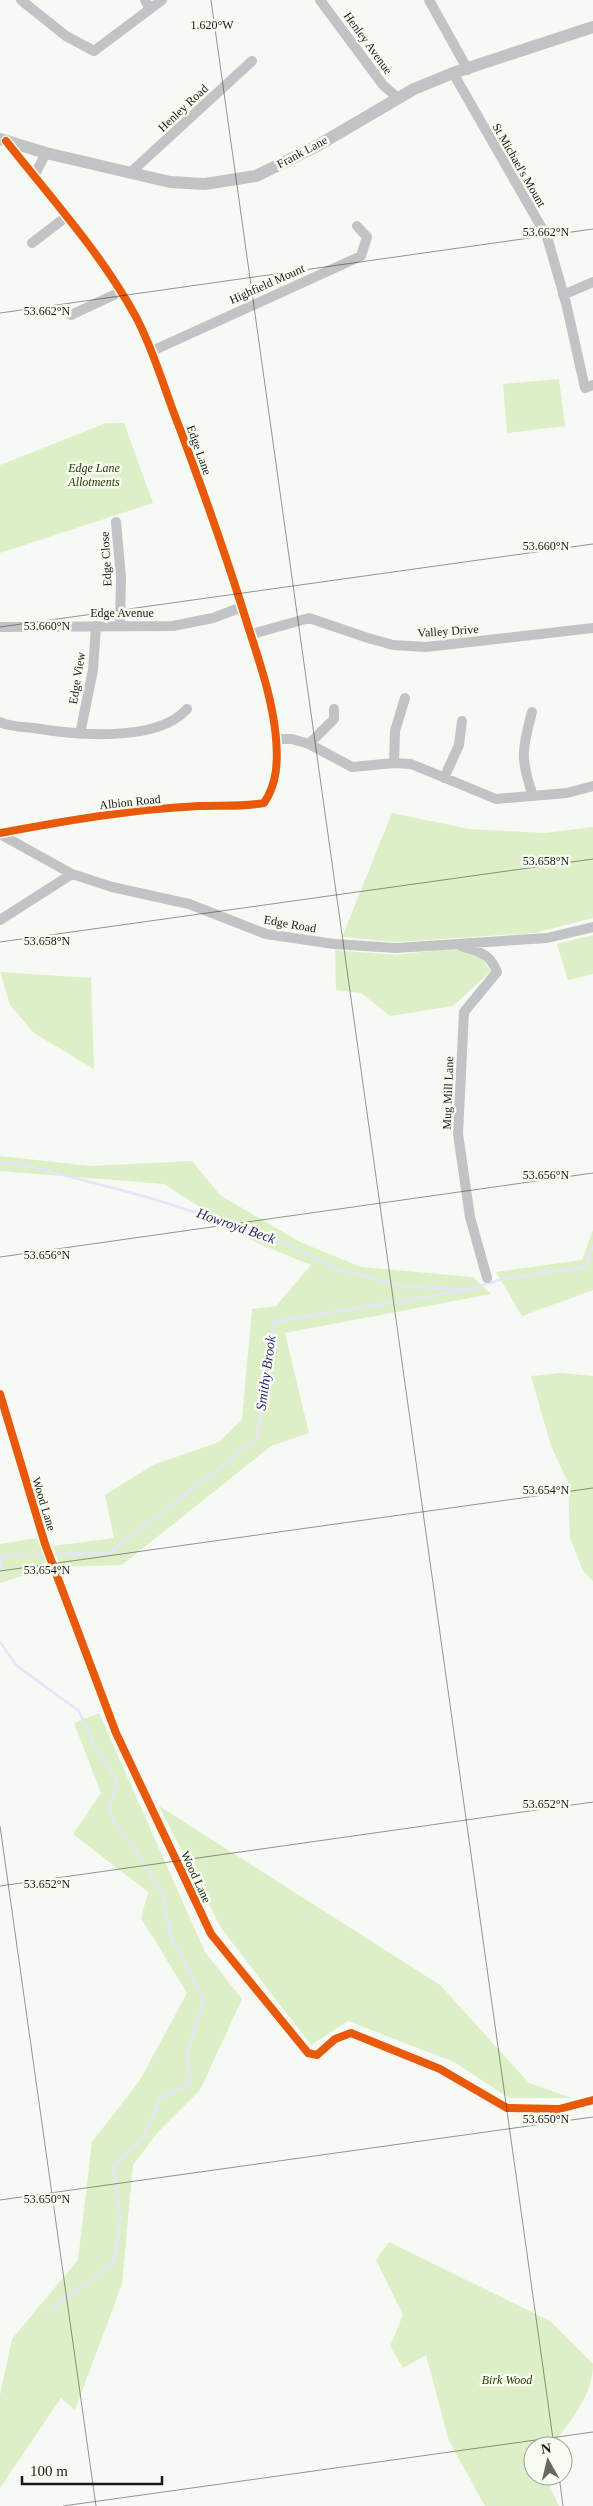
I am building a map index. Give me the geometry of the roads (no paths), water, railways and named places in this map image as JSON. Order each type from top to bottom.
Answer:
[{"type":"street","points":[[21,0],[66,36],[94,51],[147,4],[162,0]]},
{"type":"street","name":"Henley Avenue","points":[[320,0],[383,85],[398,98]]},
{"type":"street","points":[[429,0],[468,70]]},
{"type":"street","name":"Frank Lane","points":[[3,140],[46,154],[170,182],[205,184],[256,176],[314,146],[414,89],[452,73],[468,70],[592,25]]},
{"type":"street","name":"Henley Road","points":[[130,173],[252,61]]},
{"type":"street","name":"St Michael's Mount","points":[[452,73],[547,237],[589,387]]},
{"type":"street","name":"Edge Lane","points":[[3,140],[34,176],[103,264],[152,351],[221,541],[252,634],[272,710],[276,739],[275,779],[272,791],[264,803]]},
{"type":"street","points":[[34,176],[46,154]]},
{"type":"street","points":[[32,243],[66,216]]},
{"type":"street","name":"Highfield Mount","points":[[152,351],[361,256],[366,237],[357,226]]},
{"type":"street","points":[[563,295],[593,282]]},
{"type":"street","points":[[71,315],[120,292]]},
{"type":"street","name":"Edge Close","points":[[116,522],[121,578],[120,626]]},
{"type":"street","name":"Edge Avenue","points":[[0,627],[173,626],[213,618],[242,607]]},
{"type":"street","name":"Valley Drive","points":[[252,634],[309,618],[368,638],[393,644],[426,647],[593,628]]},
{"type":"street","name":"Edge View","points":[[80,734],[93,670],[96,626]]},
{"type":"street","points":[[394,763],[395,731],[406,698]]},
{"type":"street","points":[[309,744],[334,719],[334,708]]},
{"type":"street","points":[[0,722],[80,734],[133,733],[172,721],[187,709]]},
{"type":"street","points":[[532,712],[522,748],[524,769],[533,796]]},
{"type":"street","points":[[444,778],[459,745],[462,721]]},
{"type":"street","points":[[276,739],[292,739],[309,744],[352,767],[394,763],[411,764],[496,799],[567,793],[593,786]]},
{"type":"street","name":"Albion Road","points":[[0,833],[69,820],[199,806],[248,806],[264,803]]},
{"type":"street","name":"Edge Road","points":[[0,833],[72,874],[112,887],[189,904],[266,934],[334,944],[396,948],[547,938],[593,927]]},
{"type":"street","points":[[0,920],[72,874]]},
{"type":"street","name":"Mug Mill Lane","points":[[455,944],[483,953],[493,960],[497,972],[464,1012],[458,1134],[470,1217],[487,1278]]},
{"type":"street","name":"Wood Lane","points":[[0,1394],[45,1544],[116,1733],[211,1934],[308,2053],[317,2055],[335,2039],[351,2033],[440,2069],[507,2108],[559,2109],[593,2100]]},
{"type":"waterway","name":"Howroyd Beck","points":[[0,1163],[18,1163],[147,1197],[272,1237],[336,1269],[407,1287],[465,1289]]},
{"type":"waterway","name":"Smithy Brook","points":[[51,1554],[109,1553],[257,1439],[273,1322],[468,1290],[499,1280],[585,1267],[593,1245]]},
{"type":"waterway","name":"Smithy Brook","points":[[0,1555],[46,1555]]},
{"type":"waterway","points":[[0,1569],[2,1556]]},
{"type":"waterway","points":[[0,1642],[17,1666],[79,1711],[94,1745],[117,1781],[109,1809],[115,1824],[135,1849],[163,1895],[171,1938],[204,1999],[187,2052],[190,2085],[161,2097],[143,2138],[113,2166],[120,2217],[114,2262],[53,2309]]},
{"type":"park label","name":"Edge Lane Allotments","points":[[94,475]]},
{"type":"park label","name":"Birk Wood","points":[[507,2380]]}]
